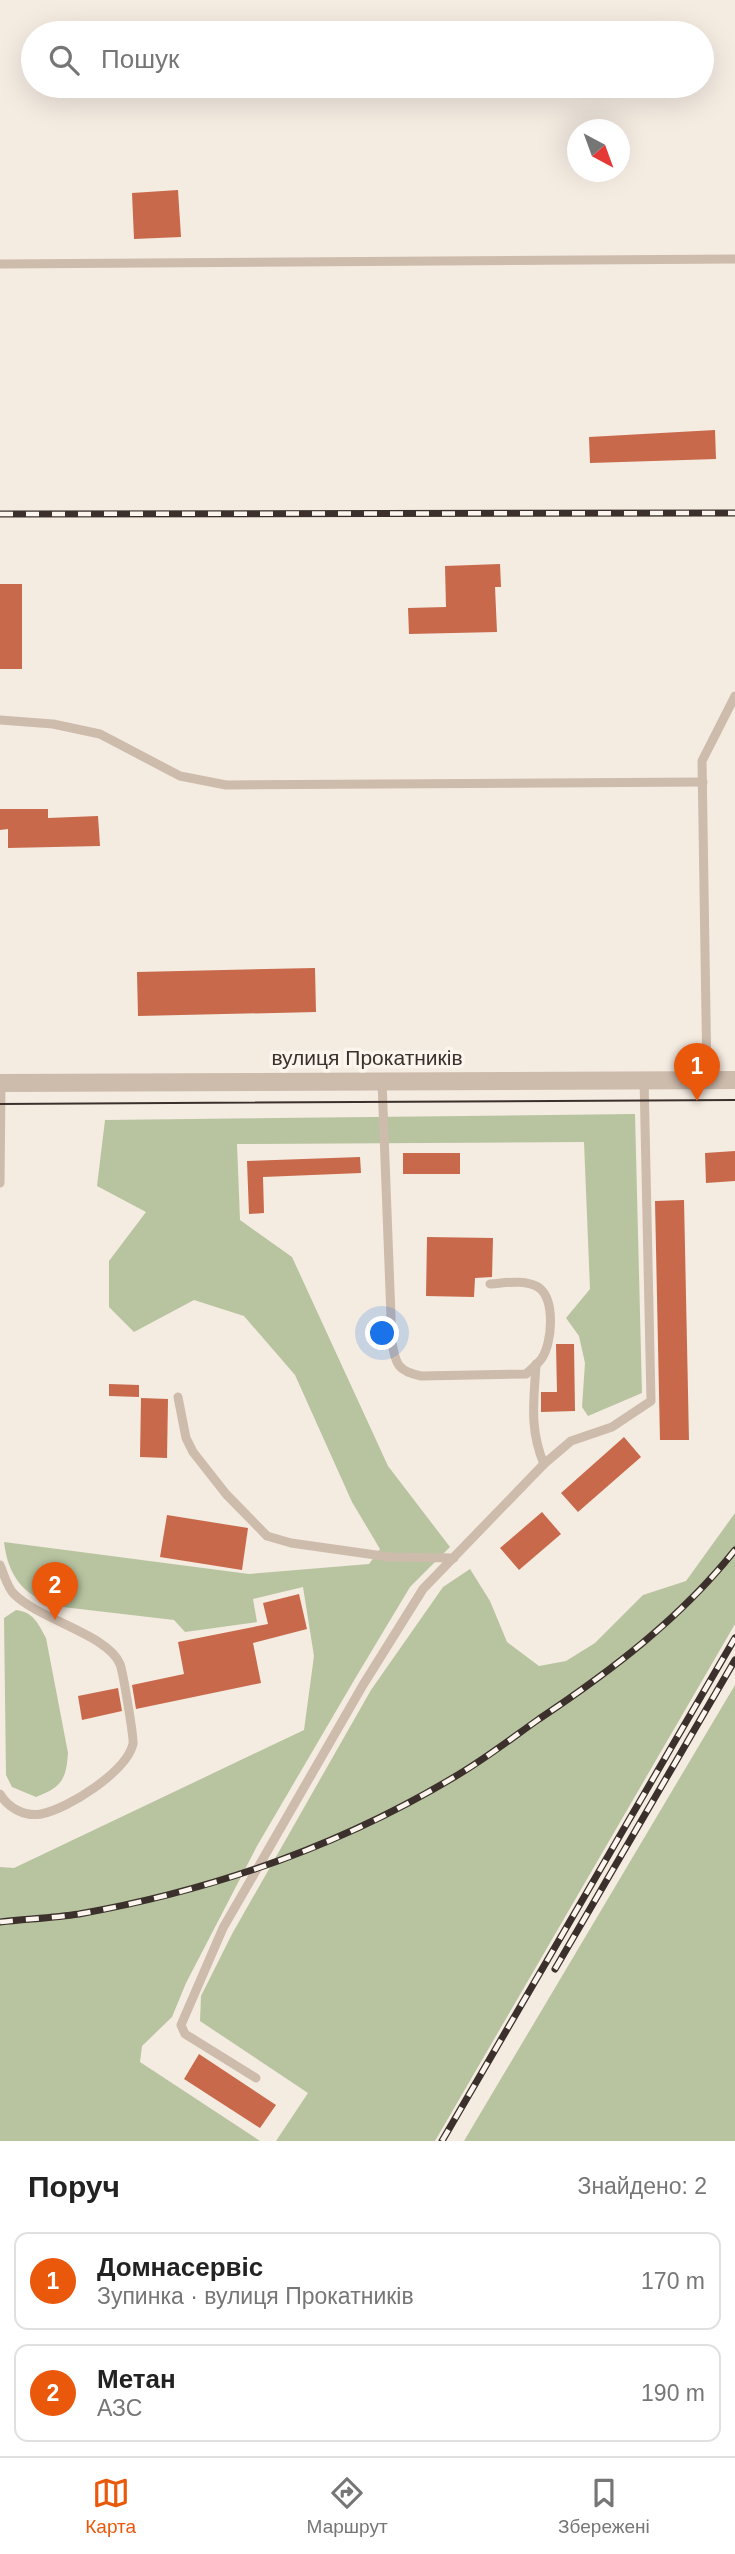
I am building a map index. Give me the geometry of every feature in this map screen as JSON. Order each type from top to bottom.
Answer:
[{"type":"street","name":"вулиця Прокатників","points":[[1,1083],[735,1080]]},
{"type":"lane","points":[[0,264],[735,259]]},
{"type":"lane","points":[[707,1079],[702,761],[735,696]]},
{"type":"lane","points":[[0,720],[53,724],[100,734],[180,776],[226,785],[703,782]]},
{"type":"lane","points":[[256,2078],[185,2034],[181,2025],[223,1928],[363,1685],[423,1589],[544,1464],[571,1441],[612,1427],[651,1401],[644,1079]]},
{"type":"lane","points":[[383,1081],[392,1343],[396,1363],[407,1373],[421,1377],[526,1374],[542,1359],[550,1337],[551,1315],[547,1301],[541,1288],[524,1282],[490,1284]]},
{"type":"lane","points":[[0,1183],[1,1083]]},
{"type":"lane","points":[[536,1364],[533,1424],[544,1464]]},
{"type":"lane","points":[[178,1397],[186,1438],[193,1452],[226,1494],[267,1536],[291,1543],[390,1557],[454,1558]]},
{"type":"lane","points":[[0,1565],[12,1593],[42,1615],[106,1646],[120,1664],[133,1743],[125,1759],[105,1780],[54,1810],[40,1815],[25,1813],[13,1808],[0,1794]]},
{"type":"green space","points":[[635,1114],[642,1393],[588,1416],[582,1407],[585,1363],[579,1336],[566,1318],[590,1289],[584,1142],[237,1144],[240,1220],[292,1257],[388,1466],[450,1547],[410,1587],[257,1846],[186,1983],[172,2017],[142,2046],[140,2062],[260,2141],[0,2141],[0,1867],[14,1868],[304,1730],[314,1656],[303,1587],[253,1599],[257,1622],[185,1632],[174,1620],[54,1606],[43,1601],[18,1582],[9,1564],[4,1542],[249,1574],[369,1564],[380,1549],[352,1502],[295,1375],[244,1316],[194,1300],[134,1332],[109,1307],[109,1261],[146,1212],[97,1186],[105,1120]]},
{"type":"green space","points":[[735,1513],[735,1624],[435,2141],[276,2141],[308,2093],[200,2021],[201,1996],[232,1934],[371,1690],[443,1587],[470,1569],[490,1601],[507,1642],[539,1666],[566,1661],[595,1643],[643,1595],[686,1581]]},
{"type":"green space","points":[[16,1610],[31,1616],[46,1638],[68,1753],[61,1782],[36,1797],[12,1787],[6,1775],[4,1618]]},
{"type":"green space","points":[[735,1685],[735,2141],[464,2141]]},
{"type":"building","points":[[178,190],[181,237],[134,239],[132,193]]},
{"type":"building","points":[[715,430],[716,459],[590,463],[589,437]]},
{"type":"building","points":[[500,564],[501,587],[495,587],[497,632],[409,634],[408,608],[446,607],[445,566]]},
{"type":"building","points":[[0,584],[22,584],[22,669],[0,669]]},
{"type":"building","points":[[0,809],[48,809],[48,818],[98,816],[100,846],[8,848],[8,829],[0,830]]},
{"type":"building","points":[[315,968],[316,1012],[138,1016],[137,972]]},
{"type":"building","points":[[735,1151],[735,1181],[706,1183],[705,1153]]},
{"type":"building","points":[[403,1153],[460,1153],[460,1174],[403,1174]]},
{"type":"building","points":[[360,1157],[361,1173],[263,1177],[264,1213],[249,1214],[247,1161]]},
{"type":"building","points":[[684,1200],[689,1440],[660,1440],[655,1201]]},
{"type":"building","points":[[427,1237],[493,1238],[492,1277],[475,1278],[474,1297],[426,1296]]},
{"type":"building","points":[[556,1344],[574,1344],[575,1411],[541,1412],[541,1392],[557,1392]]},
{"type":"building","points":[[109,1384],[139,1385],[139,1397],[109,1396]]},
{"type":"building","points":[[141,1398],[168,1399],[167,1458],[140,1457]]},
{"type":"building","points":[[624,1437],[641,1457],[578,1512],[561,1493]]},
{"type":"building","points":[[542,1512],[561,1534],[519,1570],[500,1548]]},
{"type":"building","points":[[167,1515],[248,1528],[242,1570],[160,1557]]},
{"type":"building","points":[[299,1594],[307,1629],[253,1643],[261,1683],[136,1709],[132,1685],[184,1674],[178,1642],[268,1624],[263,1603]]},
{"type":"building","points":[[118,1688],[122,1711],[82,1720],[78,1696]]},
{"type":"building","points":[[199,2054],[276,2105],[260,2128],[184,2079]]},
{"type":"tram line","points":[[0,1104],[735,1100]]},
{"type":"railway","points":[[0,514],[735,513]]},
{"type":"railway","points":[[0,1922],[79,1914],[178,1892],[274,1863],[366,1824],[477,1763],[592,1682],[668,1621],[735,1550]]},
{"type":"railway","points":[[442,2141],[735,1638]]},
{"type":"railway","points":[[555,1969],[735,1660]]},
{"type":"place","name":"Домнасервіс","points":[[697,1101]]},
{"type":"place","name":"Метан","points":[[55,1620]]}]
